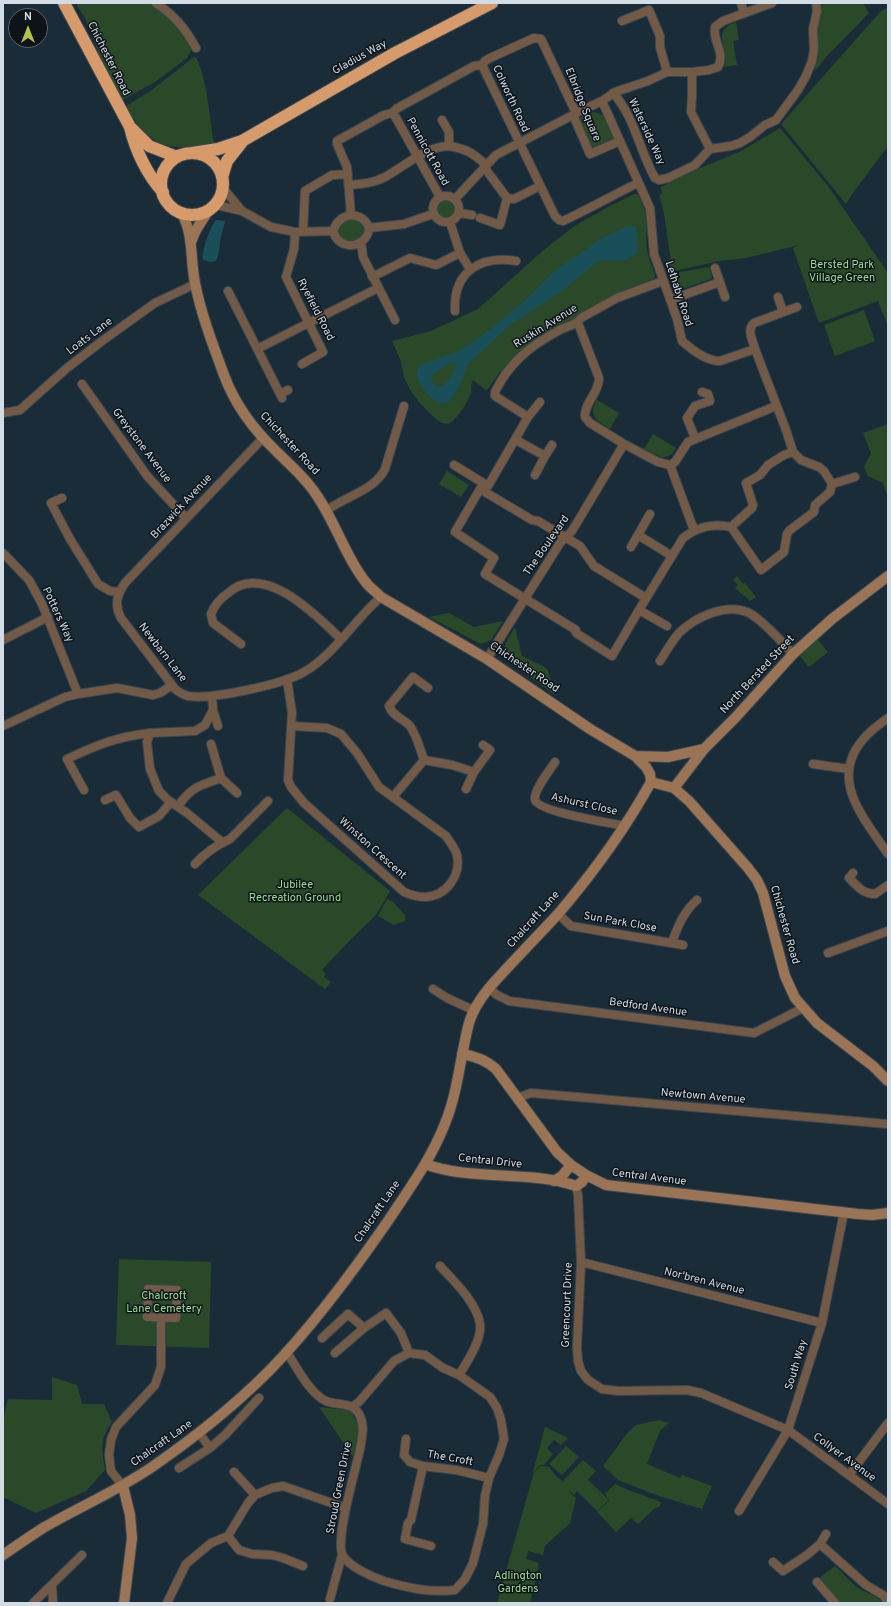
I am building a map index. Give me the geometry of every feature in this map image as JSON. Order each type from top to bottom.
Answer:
[{"type":"highway","name":"Chichester Road","points":[[64,3],[130,127],[149,146],[177,157]]},
{"type":"highway","name":"Gladius Way","points":[[192,153],[218,149],[242,141],[389,57],[492,3]]},
{"type":"highway","name":"Chichester Road","points":[[130,127],[132,138],[140,155],[156,185],[163,192]]},
{"type":"highway","name":"Gladius Way","points":[[223,182],[227,161],[242,141]]},
{"type":"highway","points":[[192,153],[201,155],[215,163],[223,182],[221,197],[212,208],[193,215],[181,212],[172,207],[166,200],[162,182],[164,173],[169,164],[177,157],[192,153]]},
{"type":"street","points":[[156,3],[175,17],[186,29],[196,48]]},
{"type":"street","points":[[741,3],[744,13]]},
{"type":"street","points":[[455,199],[496,155],[518,142],[602,101],[613,93],[648,81],[667,72],[692,72],[709,70],[718,67],[721,57],[714,33],[715,27],[722,21],[762,8],[772,3]]},
{"type":"street","points":[[692,72],[690,112],[710,149],[731,146],[750,137],[765,125],[776,120],[798,90],[806,76],[813,56],[813,29],[817,11],[816,3]]},
{"type":"street","points":[[622,21],[649,6],[660,36],[660,47],[667,72]]},
{"type":"street","name":"Colworth Road","points":[[392,113],[396,109],[474,66],[482,65],[490,58],[534,38],[541,39]]},
{"type":"street","name":"Elbridge Square","points":[[541,39],[590,154],[620,141],[602,101]]},
{"type":"street","name":"Colworth Road","points":[[482,65],[518,142],[555,216],[559,220],[563,221],[586,211],[605,198],[638,183]]},
{"type":"street","name":"Waterside Way","points":[[613,93],[627,113],[653,173],[659,180],[668,178],[695,165],[710,149]]},
{"type":"street","name":"Pennicott Road","points":[[351,215],[347,167],[336,144],[337,141],[384,115],[392,113],[440,197]]},
{"type":"street","points":[[442,120],[449,132],[449,146]]},
{"type":"street","name":"Lethaby Road","points":[[620,141],[650,208],[654,254],[677,319],[682,341],[700,355],[714,361],[720,361],[755,349]]},
{"type":"street","points":[[349,185],[373,182],[432,148],[449,146],[462,148],[474,154],[485,166],[508,198]]},
{"type":"street","name":"Ryefield Road","points":[[302,364],[323,352],[286,277],[299,232],[305,191],[332,175],[348,174]]},
{"type":"street","points":[[223,182],[242,211]]},
{"type":"street","points":[[508,198],[514,198],[540,186]]},
{"type":"street","points":[[448,195],[455,199],[459,205],[459,213],[457,217],[450,222],[442,222],[435,218],[433,214],[432,206],[440,197],[448,195]]},
{"type":"street","points":[[459,213],[500,225],[508,198]]},
{"type":"street","points":[[212,208],[242,211],[271,226],[299,232],[334,231]]},
{"type":"street","name":"Chichester Road","points":[[191,242],[196,230],[212,208]]},
{"type":"street","name":"Chichester Road","points":[[181,212],[191,242],[192,266],[195,284],[210,334],[230,390],[245,415],[263,438],[311,486],[368,585],[382,597],[487,659],[590,729],[636,756],[646,767],[650,774],[651,782],[674,788],[689,801],[757,880],[763,893],[785,976],[795,998],[817,1024],[872,1066],[888,1081]]},
{"type":"street","points":[[369,228],[404,224],[433,214]]},
{"type":"street","points":[[351,215],[365,220],[369,228],[367,237],[361,242],[354,244],[343,242],[336,236],[334,231],[335,225],[338,221],[351,215]]},
{"type":"street","points":[[450,222],[460,253],[470,269]]},
{"type":"street","points":[[361,242],[363,257],[395,320]]},
{"type":"street","points":[[372,277],[410,258],[436,265],[460,253]]},
{"type":"street","points":[[455,311],[456,293],[470,269],[494,260],[516,261]]},
{"type":"street","points":[[716,268],[725,297]]},
{"type":"street","name":"Ruskin Avenue","points":[[528,417],[495,396],[497,386],[512,365],[526,351],[559,330],[578,323],[581,318],[617,298],[663,281]]},
{"type":"street","points":[[670,300],[720,282]]},
{"type":"street","name":"Loats Lane","points":[[3,413],[20,410],[67,368],[114,332],[155,303],[195,284]]},
{"type":"street","points":[[257,349],[378,288]]},
{"type":"street","points":[[228,291],[281,396],[288,390]]},
{"type":"street","points":[[778,297],[783,312]]},
{"type":"street","points":[[540,402],[528,417],[516,440],[455,532],[494,558],[485,574],[576,630],[576,633],[612,656],[683,538],[694,530],[710,525],[719,524],[731,527],[761,570],[784,552],[787,534],[790,530],[814,512],[815,505],[830,492],[832,484],[824,471],[819,467],[801,460],[793,452],[755,349],[750,330],[754,323],[798,307]]},
{"type":"street","points":[[578,323],[599,378],[599,384],[584,410],[585,417],[590,423],[624,444],[658,462],[670,465],[679,457],[684,446],[695,438],[776,406]]},
{"type":"street","name":"Greystone Avenue","points":[[82,384],[148,477],[186,518]]},
{"type":"street","points":[[695,438],[687,418],[695,406],[710,401],[708,394],[702,392]]},
{"type":"street","points":[[326,511],[372,485],[381,477],[385,469],[404,406]]},
{"type":"street","name":"Brazwick Avenue","points":[[118,592],[132,575],[254,445],[263,438]]},
{"type":"street","points":[[516,440],[545,456]]},
{"type":"street","name":"The Boulevard","points":[[487,659],[560,543],[572,531],[624,444]]},
{"type":"street","points":[[535,475],[552,445]]},
{"type":"street","points":[[731,527],[752,508],[753,505],[746,483],[760,475],[768,465],[784,455],[793,452]]},
{"type":"street","points":[[454,465],[532,520],[538,521],[566,536],[580,546],[594,566],[646,598]]},
{"type":"street","points":[[670,465],[694,530]]},
{"type":"street","points":[[832,484],[855,477]]},
{"type":"street","points":[[62,498],[51,503],[70,539],[98,584],[104,589],[118,592]]},
{"type":"street","points":[[631,547],[650,514]]},
{"type":"street","points":[[638,535],[672,556]]},
{"type":"street","name":"Potters Way","points":[[3,553],[29,580],[48,617],[78,694]]},
{"type":"street","name":"North Bersted Street","points":[[674,788],[704,749],[735,718],[793,654],[832,620],[888,576]]},
{"type":"street","points":[[241,644],[213,623],[211,614],[220,599],[230,591],[246,583],[252,582],[268,586],[287,594],[318,617],[341,639]]},
{"type":"street","name":"Newbarn Lane","points":[[118,592],[116,604],[121,618],[172,685],[182,694],[188,696],[212,696],[233,693],[287,679],[304,672],[341,639],[382,597]]},
{"type":"street","points":[[640,610],[667,626]]},
{"type":"street","points":[[660,661],[670,644],[680,632],[696,620],[712,613],[730,610],[742,610],[749,612],[793,654]]},
{"type":"street","points":[[3,640],[48,617]]},
{"type":"street","points":[[424,760],[414,733],[409,725],[390,711],[389,706],[413,676],[428,688]]},
{"type":"street","name":"Winston Crescent","points":[[287,679],[291,699],[292,726],[288,780],[295,793],[304,803],[404,892],[415,896],[425,897],[435,895],[443,891],[453,882],[457,866],[456,855],[453,846],[446,836],[379,787],[353,747],[341,734],[323,727],[292,726]]},
{"type":"street","points":[[3,726],[65,697],[117,688],[153,695],[160,693],[172,685]]},
{"type":"street","points":[[212,696],[213,710],[218,726]]},
{"type":"street","points":[[84,790],[67,760],[117,738],[195,731],[206,725],[213,710]]},
{"type":"street","points":[[888,718],[867,735],[858,746],[849,769],[852,798],[857,810],[888,854]]},
{"type":"street","points":[[150,734],[146,742],[151,774],[160,791],[222,842]]},
{"type":"street","points":[[211,744],[222,778],[237,793]]},
{"type":"street","points":[[466,789],[474,772],[490,750],[483,745]]},
{"type":"street","points":[[636,756],[668,757],[704,749]]},
{"type":"street","points":[[424,760],[452,765],[474,772]]},
{"type":"street","points":[[393,797],[424,760]]},
{"type":"street","name":"Ashurst Close","points":[[555,762],[536,792],[536,800],[540,806],[625,826]]},
{"type":"street","points":[[813,764],[849,769]]},
{"type":"street","points":[[105,800],[116,795],[130,818],[140,827],[159,816],[193,789],[222,778]]},
{"type":"street","name":"Chalcraft Lane","points":[[3,1555],[43,1529],[123,1486],[199,1433],[230,1408],[269,1371],[286,1352],[321,1310],[374,1241],[425,1164],[444,1128],[452,1104],[473,1010],[488,988],[558,914],[592,873],[625,826],[651,782]]},
{"type":"street","points":[[195,864],[203,855],[222,842],[230,839],[268,801]]},
{"type":"street","points":[[853,873],[849,878],[861,890],[869,894],[875,894],[888,884]]},
{"type":"street","points":[[672,943],[689,907],[697,900]]},
{"type":"street","name":"Sun Park Close","points":[[558,914],[571,926],[683,945]]},
{"type":"street","points":[[828,953],[888,931]]},
{"type":"street","name":"Bedford Avenue","points":[[488,988],[497,995],[509,1001],[754,1033],[803,1008]]},
{"type":"street","points":[[433,989],[447,998],[473,1010]]},
{"type":"street","name":"Central Avenue","points":[[462,1054],[475,1056],[490,1063],[554,1148],[570,1165],[586,1176],[606,1185],[872,1215],[888,1212]]},
{"type":"street","name":"Newtown Avenue","points":[[517,1098],[531,1093],[888,1124]]},
{"type":"street","name":"Central Drive","points":[[425,1164],[445,1170],[554,1181],[564,1178],[570,1165]]},
{"type":"street","points":[[564,1178],[576,1186],[582,1182],[586,1176]]},
{"type":"street","name":"Greencourt Drive","points":[[576,1186],[578,1195],[581,1262],[577,1348],[578,1361],[581,1371],[588,1380],[602,1389],[618,1391],[665,1389],[695,1391],[788,1430]]},
{"type":"street","name":"South Way","points":[[739,1511],[788,1430],[822,1323],[844,1212]]},
{"type":"street","name":"Nor'bren Avenue","points":[[581,1262],[822,1323]]},
{"type":"street","points":[[440,1266],[463,1291],[476,1311],[480,1325],[477,1342],[459,1375]]},
{"type":"street","points":[[148,1289],[177,1290],[176,1318],[161,1318],[147,1317],[148,1289]]},
{"type":"street","points":[[336,1353],[364,1328],[386,1313],[401,1332],[409,1353]]},
{"type":"street","points":[[322,1338],[348,1314],[364,1328]]},
{"type":"street","points":[[124,1603],[132,1538],[130,1515],[123,1486],[111,1471],[109,1455],[111,1440],[116,1427],[156,1385],[161,1367],[161,1318]]},
{"type":"street","points":[[286,1352],[315,1394],[326,1401],[352,1406],[359,1402],[394,1361],[409,1353],[425,1355],[443,1368],[459,1375],[490,1398],[497,1408],[501,1420],[504,1439],[500,1455],[489,1478],[484,1496],[483,1524],[473,1563],[465,1579],[455,1590],[439,1592],[414,1589],[372,1577],[352,1564],[342,1555]]},
{"type":"street","points":[[179,1468],[210,1448],[225,1435],[259,1398]]},
{"type":"street","name":"Stroud Green Drive","points":[[330,1599],[342,1555],[340,1542],[363,1431],[363,1423],[360,1414],[352,1406]]},
{"type":"street","points":[[849,1475],[888,1423]]},
{"type":"street","name":"Collyer Avenue","points":[[788,1430],[888,1504]]},
{"type":"street","points":[[199,1433],[210,1448]]},
{"type":"street","name":"The Croft","points":[[406,1439],[404,1454],[410,1462],[423,1466],[456,1470],[489,1478]]},
{"type":"street","points":[[423,1466],[411,1520],[408,1523],[405,1539],[431,1546]]},
{"type":"street","points":[[234,1472],[254,1495]]},
{"type":"street","points":[[167,1603],[186,1564],[211,1543],[228,1536],[254,1495],[272,1488],[283,1486],[346,1508]]},
{"type":"street","points":[[773,1562],[783,1571],[807,1555],[820,1544],[826,1534]]},
{"type":"street","points":[[228,1536],[239,1550],[252,1554],[272,1555],[303,1566]]},
{"type":"street","points":[[820,1544],[866,1584],[883,1595],[888,1602]]},
{"type":"street","points":[[33,1603],[82,1555]]},
{"type":"street","points":[[817,1582],[835,1603]]},
{"type":"street","points":[[52,1586],[53,1603]]},
{"type":"green space","points":[[75,3],[149,3],[168,16],[186,36],[192,49],[187,58],[158,80],[123,100],[102,61],[85,18]]},
{"type":"green space","points":[[819,3],[863,3],[869,13],[827,56],[816,70],[814,68],[818,55],[817,29]]},
{"type":"green space","points":[[888,7],[888,146],[846,204],[781,124],[881,11]]},
{"type":"green space","points":[[736,22],[739,40],[733,41],[737,65],[724,67],[726,60],[722,42],[723,31],[728,26]]},
{"type":"green space","points":[[196,57],[203,77],[208,99],[214,143],[184,147],[172,147],[162,144],[152,139],[143,131],[125,107],[153,89]]},
{"type":"green space","points":[[591,112],[601,114],[607,120],[615,138],[592,147],[579,118]]},
{"type":"green space","name":"Bersted Park Village Green","points":[[780,128],[828,186],[888,273],[888,326],[878,301],[819,323],[793,248],[799,245],[746,258],[719,261],[670,272],[667,261],[671,259],[664,211],[659,196],[662,193],[661,187],[684,175],[741,151]]},
{"type":"green space","points":[[634,194],[637,194],[644,207],[647,250],[655,275],[653,279],[614,295],[524,347],[502,373],[500,372],[488,389],[486,390],[473,380],[471,392],[465,405],[459,414],[449,424],[442,423],[436,419],[419,402],[410,390],[404,377],[400,359],[392,341],[431,331],[478,309],[546,248],[576,225]]},
{"type":"green space","points":[[446,200],[452,203],[455,209],[452,215],[446,218],[440,215],[437,209],[440,203]]},
{"type":"green space","points":[[351,219],[358,220],[364,224],[365,234],[355,240],[347,240],[338,233],[340,222]]},
{"type":"green space","points":[[709,267],[712,277],[711,279],[676,291],[668,274]]},
{"type":"green space","points":[[864,310],[875,341],[835,356],[824,325]]},
{"type":"green space","points":[[597,400],[619,413],[610,429],[598,421],[593,414],[594,406]]},
{"type":"green space","points":[[888,424],[888,498],[883,483],[868,476],[864,467],[871,453],[863,433]]},
{"type":"green space","points":[[653,434],[676,448],[672,454],[663,458],[644,449]]},
{"type":"green space","points":[[447,471],[469,485],[461,497],[439,484]]},
{"type":"green space","points":[[737,576],[743,584],[745,583],[756,597],[750,601],[735,588],[738,585],[733,580]]},
{"type":"green space","points":[[449,613],[474,627],[503,621],[491,640],[481,644],[429,617]]},
{"type":"green space","points":[[515,627],[522,656],[548,670],[555,695],[507,660],[504,651],[508,639]]},
{"type":"green space","points":[[817,639],[828,652],[809,667],[799,655]]},
{"type":"green space","name":"Jubilee Recreation Ground","points":[[287,808],[390,891],[376,915],[322,970],[326,974],[324,977],[331,982],[325,989],[198,895]]},
{"type":"green space","points":[[387,899],[393,902],[405,915],[405,921],[394,925],[378,916]]},
{"type":"green space","name":"Chalcroft Lane Cemetery","points":[[119,1259],[211,1262],[209,1348],[116,1345]]},
{"type":"green space","points":[[52,1377],[77,1385],[82,1404],[104,1404],[112,1422],[105,1434],[102,1445],[105,1470],[86,1491],[36,1513],[3,1497],[2,1446],[5,1408],[8,1399],[52,1400]]},
{"type":"green space","points":[[319,1407],[347,1410],[352,1413],[359,1430],[353,1457]]},
{"type":"green space","points":[[659,1420],[669,1423],[660,1431],[647,1464],[680,1478],[682,1475],[712,1486],[702,1509],[659,1496],[618,1480],[603,1466],[628,1432],[636,1425]]},
{"type":"green space","points":[[545,1427],[568,1438],[561,1445],[554,1440],[547,1448],[553,1454],[544,1465],[541,1465],[533,1472]]},
{"type":"green space","points":[[566,1446],[579,1457],[562,1475],[549,1464]]},
{"type":"green space","name":"Adlington Gardens","points":[[583,1460],[596,1471],[586,1482],[588,1480],[608,1499],[605,1494],[615,1484],[661,1502],[660,1506],[654,1509],[638,1524],[631,1518],[616,1532],[597,1512],[609,1500],[597,1511],[577,1491],[574,1495],[569,1490],[576,1498],[570,1523],[545,1546],[543,1555],[528,1551],[526,1559],[539,1563],[530,1603],[497,1603],[534,1472],[541,1466],[549,1467],[557,1477],[563,1481]]},
{"type":"green space","points":[[835,1566],[858,1588],[874,1596],[883,1603],[839,1603],[818,1579]]},
{"type":"shaded area","points":[[216,220],[225,221],[216,261],[211,262],[203,260],[203,251],[211,228]]},
{"type":"shaded area","points":[[627,226],[636,226],[638,252],[627,260],[598,261],[561,292],[511,324],[468,364],[459,387],[448,403],[439,404],[429,396],[419,382],[416,373],[420,365],[459,351],[488,331],[527,299],[557,269],[602,238]],"holes":[[[457,362],[447,382],[436,387],[431,379],[435,374],[449,363]]]}]
